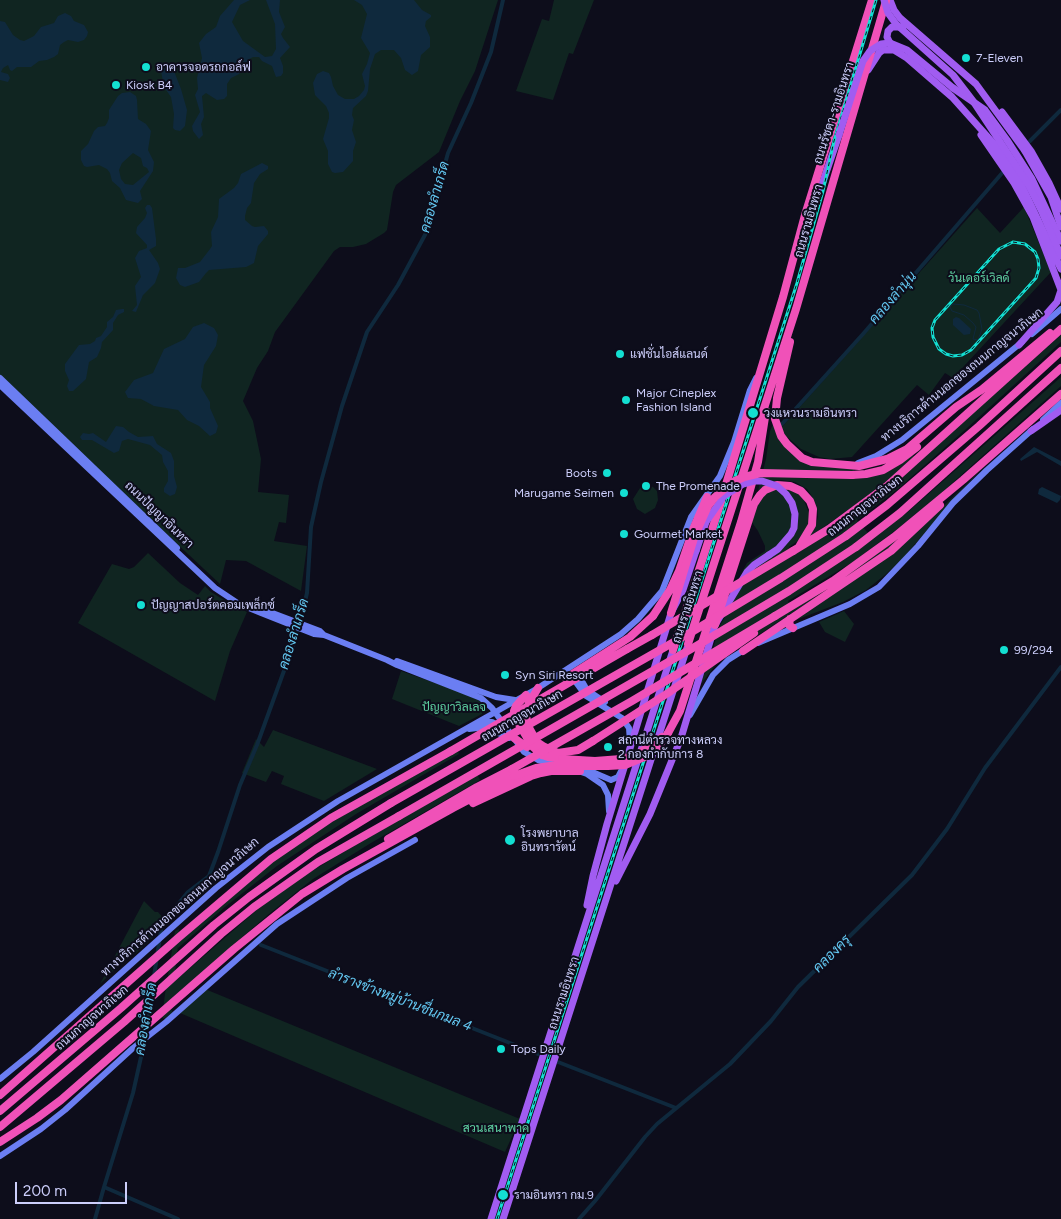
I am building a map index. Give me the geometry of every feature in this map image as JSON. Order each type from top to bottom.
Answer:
[{"type":"highway","name":"ถนนรามอินทรา","points":[[673,650],[732,465],[783,297],[805,215],[872,0]]},
{"type":"highway","name":"ถนนรามอินทรา","points":[[688,644],[796,309],[885,0]]},
{"type":"highway","points":[[868,15],[880,19]]},
{"type":"highway","points":[[862,32],[875,36]]},
{"type":"highway","points":[[796,309],[777,398],[775,420],[787,444],[802,458],[822,464],[868,465],[880,462],[907,449],[956,407],[984,388]]},
{"type":"highway","points":[[672,612],[695,535],[708,506],[714,497],[733,482],[761,473],[852,475],[883,470],[900,460],[1061,324]]},
{"type":"highway","points":[[0,1095],[259,868],[291,844],[331,818],[658,632],[829,529],[887,486],[1061,330]]},
{"type":"highway","name":"ถนนกาญจนาภิเษก","points":[[0,1111],[121,1008],[214,925],[268,882],[342,832],[695,630],[846,536],[887,505],[979,426],[1061,351]]},
{"type":"highway","name":"ถนนกาญจนาภิเษก","points":[[0,1127],[124,1022],[178,972],[254,907],[299,874],[698,645],[789,591],[856,547],[900,512],[1061,368]]},
{"type":"highway","points":[[343,869],[363,854],[406,828],[513,773],[550,766],[625,765],[649,755],[659,746],[680,711],[741,522],[758,462],[769,392]]},
{"type":"highway","points":[[0,1142],[61,1100],[284,907],[302,894],[513,773],[841,575],[894,537],[1060,400]]},
{"type":"highway","points":[[743,650],[891,551],[940,505],[963,480]]},
{"type":"highway","points":[[715,625],[754,504],[760,495],[772,487],[782,485],[796,488],[807,496],[813,509],[812,525],[795,550]]},
{"type":"highway","points":[[534,702],[567,677],[630,637],[653,616],[670,590],[679,571],[694,527],[707,497]]},
{"type":"highway","points":[[538,688],[529,702],[526,715],[528,726],[537,742],[558,753],[578,750],[683,683],[743,642],[775,616]]},
{"type":"highway","points":[[790,619],[789,625],[794,628]]},
{"type":"highway","points":[[526,695],[514,711],[517,721],[532,746],[542,755]]},
{"type":"highway","points":[[515,739],[542,755],[595,761],[622,759],[638,754],[668,733]]},
{"type":"highway","points":[[422,826],[531,776],[551,771],[580,772]]},
{"type":"main road","points":[[885,0],[888,13],[896,24],[953,75],[973,100],[1028,184],[1061,256]]},
{"type":"main road","points":[[890,0],[896,14],[976,84],[1002,112],[1025,142],[1046,177],[1061,209]]},
{"type":"main road","points":[[912,28],[892,27],[888,31],[888,41],[894,50],[908,58],[945,91],[995,145],[1021,184],[1059,272],[1061,290],[1059,297],[1018,345]]},
{"type":"main road","name":"ถนนรัชดา-รามอินทรา","points":[[805,215],[819,193],[863,61],[870,51],[881,44],[890,43],[907,50],[953,88],[985,110],[1017,154],[1032,180],[1061,241]]},
{"type":"main road","name":"ถนนรัชดา-รามอินทรา","points":[[862,82],[875,57],[884,50],[894,50]]},
{"type":"main road","points":[[976,84],[1025,151],[1051,197],[1061,227]]},
{"type":"main road","points":[[985,110],[1016,146],[1049,202],[1061,218]]},
{"type":"main road","points":[[975,123],[1024,200],[1059,272]]},
{"type":"main road","name":"ทางบริการด้านนอกของถนนกาญจนาภิเษก","points":[[847,465],[876,456],[902,440],[1061,309]]},
{"type":"main road","name":"ทางบริการด้านนอกของถนนกาญจนาภิเษก","points":[[0,1079],[33,1052],[248,861],[286,834],[398,766],[538,688],[630,627],[659,596],[666,584],[691,517],[707,497],[724,467],[750,390],[760,372]]},
{"type":"main road","name":"ถนนปัญญาอินทรา","points":[[0,378],[216,583],[242,600],[319,635],[324,635],[486,701],[524,752],[538,760],[587,774],[599,781],[606,790],[610,808],[607,824]]},
{"type":"main road","name":"ถนนปัญญาอินทรา","points":[[0,385],[215,588],[239,604],[297,624]]},
{"type":"main road","points":[[688,718],[713,674],[728,660],[743,650],[850,604],[879,587],[912,553],[953,503],[982,474],[1031,431],[1060,400]]},
{"type":"main road","points":[[1031,431],[1061,410]]},
{"type":"main road","points":[[585,926],[593,876],[607,824],[672,612],[686,584],[706,522],[724,496],[743,484],[754,481],[771,484],[782,489],[792,503],[795,514],[794,528],[778,549],[747,572],[715,625],[688,718],[650,814],[608,896]]},
{"type":"main road","name":"ถนนรามอินทรา","points":[[503,1219],[688,644]]},
{"type":"main road","name":"ถนนรามอินทรา","points":[[491,1219],[673,650]]},
{"type":"main road","points":[[589,655],[578,667],[579,677],[590,693],[628,717],[633,727],[634,739]]},
{"type":"main road","name":"ถนนปัญญาอินทรา","points":[[387,660],[398,662],[496,697],[517,700]]},
{"type":"main road","points":[[559,674],[571,676],[586,696],[622,718],[628,725],[630,733],[620,774],[615,779],[607,779],[581,767],[564,767]]},
{"type":"main road","points":[[484,718],[489,708],[486,701]]},
{"type":"main road","points":[[472,729],[484,722],[492,722],[515,739]]},
{"type":"main road","points":[[463,731],[485,727],[515,739]]},
{"type":"main road","points":[[0,1156],[51,1122],[133,1048],[166,1022],[277,924],[348,878],[415,840]]},
{"type":"green space","points":[[0,0],[498,0],[475,71],[460,101],[439,152],[396,185],[393,192],[387,230],[384,233],[366,244],[340,247],[334,251],[275,332],[268,351],[257,368],[243,401],[253,421],[261,459],[258,492],[289,495],[286,523],[279,522],[274,541],[307,546],[301,591],[246,561],[226,560],[220,584],[0,378]]},
{"type":"green space","points":[[554,0],[594,0],[573,54],[569,53],[553,100],[516,91],[542,19],[549,21]]},
{"type":"green space","name":"วันเดอร์เวิลด์","points":[[1024,207],[1051,272],[953,378],[945,373],[929,395],[917,385],[852,457],[830,459],[819,457],[801,449],[786,436],[781,428],[977,208],[1000,233]]},
{"type":"green space","points":[[1061,335],[1061,342],[966,429],[899,488],[857,520],[872,538],[909,511],[1061,377],[1061,386],[940,494],[901,526],[853,562],[788,601],[791,607],[930,513],[881,555],[732,652],[716,664],[699,687],[711,657],[718,630],[739,589],[766,554],[742,572],[747,563],[765,551],[765,546],[758,531],[751,521],[761,497],[771,489],[784,488],[796,491],[803,498],[811,518],[802,538],[789,547],[794,553],[808,546],[991,397]]},
{"type":"green space","points":[[773,424],[778,437],[786,448],[801,460],[855,468],[852,476],[872,475],[912,454],[915,457],[869,496],[809,537],[818,517],[817,507],[807,489],[795,482],[782,480],[773,481],[758,491]]},
{"type":"green space","points":[[990,461],[958,494],[903,558],[885,575],[866,590],[843,602],[796,620],[795,618],[926,523]]},
{"type":"green space","points":[[648,485],[657,491],[658,500],[655,508],[645,514],[637,509],[633,499],[640,488]]},
{"type":"green space","points":[[148,553],[180,583],[198,595],[205,586],[211,592],[247,612],[230,651],[215,701],[78,623],[112,564],[129,569],[134,567]]},
{"type":"green space","points":[[844,611],[854,624],[845,642],[825,632],[819,622]]},
{"type":"green space","name":"ปัญญาวิลเลจ","points":[[401,671],[478,698],[484,705],[482,714],[459,726],[392,699]]},
{"type":"green space","points":[[273,730],[377,769],[324,801],[281,784],[284,776],[272,771],[266,782],[242,773],[256,739],[264,747]]},
{"type":"green space","points":[[457,749],[459,754],[356,814],[277,866],[225,907],[178,948],[178,946],[174,982],[258,909],[305,875],[477,774],[480,780],[313,879],[269,914],[171,999],[170,1008],[173,1012],[164,1019],[162,1017],[175,931],[179,929],[178,941],[268,864],[324,827]]},
{"type":"green space","points":[[144,901],[164,919],[160,925],[159,932],[135,954],[133,952],[100,984]]},
{"type":"green space","name":"สวนเสนาพาค","points":[[205,989],[520,1119],[505,1152],[180,1013]]},
{"type":"water","points":[[234,0],[250,0],[240,5],[232,22],[243,41],[265,57],[272,56],[276,49],[275,24],[266,0],[280,0],[279,12],[285,27],[281,34],[290,47],[280,58],[283,66],[281,76],[276,77],[272,66],[262,61],[259,57],[253,57],[249,59],[239,74],[231,78],[227,84],[227,96],[224,99],[217,100],[206,93],[202,96],[204,117],[201,124],[203,135],[199,139],[192,126],[200,112],[195,95],[198,89],[197,78],[202,58],[199,43],[206,34],[216,27],[220,16]]},
{"type":"water","points":[[354,0],[414,0],[422,10],[431,15],[426,21],[425,26],[430,37],[430,47],[421,55],[418,71],[412,75],[405,70],[401,58],[394,50],[381,50],[375,54],[370,69],[366,96],[353,108],[352,115],[354,120],[352,130],[356,142],[353,151],[353,161],[343,172],[335,173],[332,172],[328,164],[328,151],[323,139],[329,113],[326,106],[315,95],[313,83],[317,74],[323,71],[329,73],[338,95],[345,99],[354,99],[364,90],[362,74],[370,53],[361,38],[367,14],[362,5]]},
{"type":"water","points":[[65,13],[71,16],[74,21],[84,25],[88,32],[84,40],[78,42],[68,40],[64,42],[60,45],[58,54],[47,60],[39,61],[31,67],[17,67],[12,71],[8,65],[1,72],[8,74],[10,78],[8,82],[0,80],[0,21],[5,22],[13,35],[24,41],[34,36],[41,27],[54,23],[58,16]]},
{"type":"water","points":[[169,63],[181,89],[187,110],[185,126],[180,131],[173,128],[174,114],[171,97],[164,87],[161,71],[163,66]]},
{"type":"water","points":[[130,92],[136,96],[138,119],[146,124],[151,131],[148,150],[154,162],[153,171],[140,191],[142,199],[138,203],[126,200],[120,188],[112,181],[107,169],[99,165],[84,166],[81,160],[81,151],[88,144],[94,131],[98,127],[105,126],[109,118],[109,110],[122,93]],"holes":[[[133,153],[141,158],[143,166],[149,172],[133,185],[125,184],[121,179],[119,170],[122,163]]]},
{"type":"water","points":[[262,163],[268,166],[268,169],[260,174],[254,183],[251,203],[247,208],[245,216],[245,220],[252,226],[264,226],[268,231],[268,234],[258,246],[254,263],[246,267],[209,270],[199,282],[185,287],[180,285],[176,278],[178,268],[185,268],[200,262],[212,246],[211,232],[218,217],[219,199],[234,188],[241,174]]},
{"type":"water","points":[[147,205],[150,205],[152,208],[156,239],[156,246],[149,250],[160,269],[155,283],[143,295],[136,312],[132,311],[137,305],[135,286],[141,277],[135,258],[139,251],[147,248],[147,245],[136,233],[137,227],[147,213],[145,208]]},
{"type":"water","points":[[124,309],[124,312],[118,315],[113,323],[113,330],[102,342],[97,357],[89,362],[86,379],[73,391],[69,391],[67,386],[69,380],[65,371],[65,364],[79,345],[90,344],[101,336],[107,327],[107,322],[113,317],[116,310]]},
{"type":"water","points":[[956,317],[971,329],[970,334],[964,335],[953,325],[953,319]]},
{"type":"water","points":[[204,323],[214,328],[218,335],[216,346],[204,365],[201,387],[210,402],[210,408],[218,426],[216,433],[210,436],[199,426],[187,420],[178,410],[154,406],[141,399],[128,398],[125,392],[134,380],[153,373],[164,349],[185,339],[193,327]]},
{"type":"water","points":[[116,426],[123,427],[138,437],[153,436],[157,444],[171,453],[174,461],[174,476],[177,487],[175,494],[170,496],[164,492],[168,481],[168,471],[163,462],[162,455],[150,445],[128,439],[122,441],[119,451],[114,453],[92,440],[82,440],[80,437],[83,433],[93,433],[106,442]]},
{"type":"water","points":[[1034,447],[1061,461],[1061,466],[1037,452],[1021,461],[1020,459]]},
{"type":"water","points":[[1042,487],[1061,496],[1060,500],[1057,503],[1038,494],[1039,489]]},
{"type":"waterway","name":"คลองลำเกร็ด","points":[[178,1219],[104,1187],[133,1093],[143,1048],[162,924],[188,892],[209,876],[218,852],[240,785],[257,745],[300,622],[307,593],[311,527],[342,406],[367,332],[398,285],[426,233],[448,153],[471,103],[491,52],[503,0]]},
{"type":"waterway","name":"คลองลำนุ่น","points":[[1030,141],[1061,110]]},
{"type":"waterway","name":"คลองลำนุ่น","points":[[782,424],[863,334],[1003,172]]},
{"type":"waterway","points":[[953,304],[964,305],[977,310],[982,329],[978,340],[973,339],[976,327],[964,315],[952,311],[950,307],[953,304]]},
{"type":"waterway","name":"คลองครุ","points":[[579,1219],[657,1124],[730,1064],[771,1021],[798,987],[912,875],[947,829],[985,768],[1061,667]]},
{"type":"waterway","name":"ลำรางข้างหมู่บ้านชื่นกมล 4","points":[[261,945],[538,1054]]},
{"type":"waterway","name":"ลำรางข้างหมู่บ้านชื่นกมล 4","points":[[558,1062],[676,1108]]},
{"type":"waterway","points":[[95,1219],[104,1187]]},
{"type":"railway","points":[[497,1219],[797,283],[823,191],[834,141],[876,0]]},
{"type":"railway","points":[[1013,242],[1025,244],[1035,252],[1039,268],[1036,278],[971,350],[962,355],[953,356],[946,354],[939,349],[933,337],[932,328],[935,320],[999,249],[1013,242]]},
{"type":"place","name":"7-Eleven","points":[[966,58]]},
{"type":"place","name":"อาคารจอดรถกอล์ฟ","points":[[146,67]]},
{"type":"place","name":"Kiosk B4","points":[[116,85]]},
{"type":"place","name":"แฟชั่นไอส์แลนด์","points":[[620,354]]},
{"type":"place","name":"Major Cineplex Fashion Island","points":[[626,400]]},
{"type":"place","name":"วงแหวนรามอินทรา","points":[[753,413]]},
{"type":"place","name":"Boots","points":[[607,473]]},
{"type":"place","name":"The Promenade","points":[[646,486]]},
{"type":"place","name":"Marugame Seimen","points":[[624,493]]},
{"type":"place","name":"Gourmet Market","points":[[624,534]]},
{"type":"place","name":"ปัญญาสปอร์ตคอมเพล็กซ์","points":[[141,605]]},
{"type":"place","name":"99/294","points":[[1004,650]]},
{"type":"place","name":"Syn Siri Resort","points":[[505,675]]},
{"type":"place","name":"สถานีตำรวจทางหลวง 2 กองกำกับการ 8","points":[[608,747]]},
{"type":"place","name":"โรงพยาบาล อินทรารัตน์","points":[[510,840]]},
{"type":"place","name":"Tops Daily","points":[[501,1049]]},
{"type":"place","name":"รามอินทรา กม.9","points":[[503,1195]]}]
